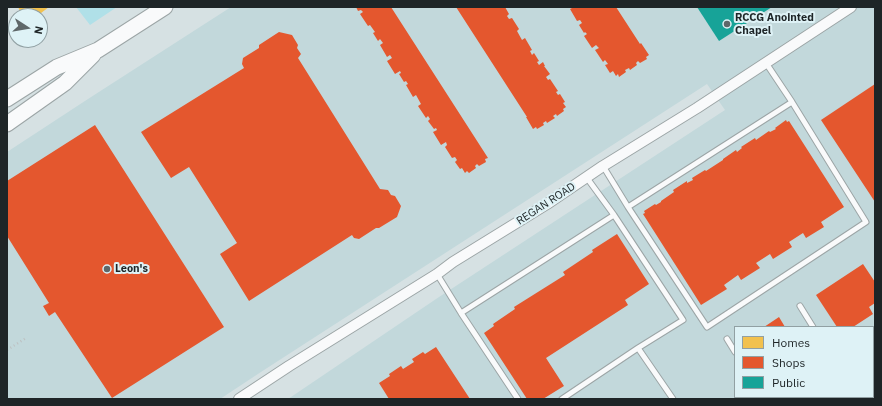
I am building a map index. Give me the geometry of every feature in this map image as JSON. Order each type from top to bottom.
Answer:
[{"type":"main road","points":[[7,99],[57,67],[98,50],[165,7]]},
{"type":"main road","points":[[7,124],[65,83],[98,50]]},
{"type":"street","name":"REGAN ROAD","points":[[238,399],[437,274],[453,262],[548,204],[603,166],[697,108],[851,7]]},
{"type":"lane","points":[[603,166],[707,327],[866,222],[792,102],[766,63]]},
{"type":"lane","points":[[628,206],[792,102]]},
{"type":"lane","points":[[562,399],[683,320],[614,215],[587,178]]},
{"type":"lane","points":[[461,313],[614,215]]},
{"type":"lane","points":[[437,274],[518,399]]},
{"type":"lane","points":[[800,306],[812,326]]},
{"type":"lane","points":[[727,339],[734,350]]},
{"type":"lane","points":[[638,348],[673,399]]},
{"type":"path","points":[[7,350],[26,338]]},
{"type":"shaded area","points":[[76,7],[117,7],[90,25]]},
{"type":"shaded area","points":[[231,7],[875,7],[875,399],[288,399],[439,297],[725,110],[707,84],[220,399],[7,399],[7,152]]},
{"type":"building: Homes","points":[[18,7],[49,7],[48,8]]},
{"type":"building: Shops","points":[[356,7],[391,7],[488,158],[485,159],[486,162],[479,166],[477,164],[475,166],[476,168],[469,173],[467,171],[465,173],[462,168],[460,169],[455,162],[457,160],[455,157],[452,158],[445,147],[447,145],[446,142],[441,145],[433,132],[437,130],[436,128],[434,129],[428,121],[430,119],[428,116],[426,118],[418,106],[421,104],[416,95],[413,97],[406,85],[408,84],[406,81],[404,82],[399,74],[401,73],[400,71],[395,74],[387,61],[392,58],[390,55],[387,57],[380,45],[383,43],[380,39],[378,41],[373,33],[375,32],[370,25],[368,26],[360,14],[363,12],[361,10],[358,11]]},
{"type":"building: Shops","points":[[456,7],[505,7],[509,14],[507,16],[509,19],[512,18],[519,29],[517,31],[522,40],[525,38],[532,50],[530,51],[532,55],[534,53],[539,61],[537,62],[539,65],[543,62],[550,74],[546,77],[548,80],[550,79],[558,91],[556,92],[558,95],[560,94],[565,102],[563,103],[566,107],[563,109],[564,111],[557,116],[556,114],[553,116],[555,118],[547,123],[546,121],[543,123],[544,125],[537,129],[536,127],[533,129],[527,117]]},
{"type":"building: Shops","points":[[571,7],[616,7],[649,55],[646,57],[647,59],[640,63],[638,61],[636,63],[637,65],[630,70],[629,68],[625,70],[626,72],[619,77],[618,74],[616,76],[613,71],[610,73],[605,65],[608,64],[605,60],[603,62],[595,50],[599,48],[596,45],[592,48],[584,36],[587,34],[585,32],[584,33],[579,25],[582,23],[580,20],[577,21],[570,9],[572,8]]},
{"type":"building: Shops","points":[[279,32],[292,35],[301,54],[298,58],[380,189],[388,190],[391,195],[395,196],[401,206],[397,217],[359,239],[354,238],[352,235],[249,301],[220,254],[237,243],[189,167],[171,178],[141,132],[244,68],[242,64],[243,58],[259,48],[259,45]]},
{"type":"building: Shops","points":[[875,84],[875,202],[821,120]]},
{"type":"building: Shops","points":[[786,120],[787,122],[789,121],[844,207],[821,222],[824,227],[806,238],[803,233],[789,242],[792,247],[773,259],[770,254],[756,263],[760,268],[741,280],[738,275],[724,285],[727,289],[701,305],[643,214],[645,213],[644,211],[661,202],[674,192],[673,190],[687,181],[687,183],[693,180],[692,178],[705,170],[706,171],[736,150],[737,152],[742,148],[741,147],[755,138],[756,140],[769,131],[770,132],[776,129],[775,128]]},
{"type":"building: Shops","name":"Leon's","points":[[95,125],[224,327],[112,398],[55,312],[49,316],[43,306],[49,303],[7,236],[7,181]]},
{"type":"building: Shops","points":[[617,234],[649,284],[625,300],[628,305],[546,358],[564,386],[543,399],[527,399],[484,333],[494,326],[493,324],[515,309],[514,307],[565,275],[563,272],[593,252],[592,250]]},
{"type":"building: Shops","points":[[863,264],[875,282],[875,303],[869,307],[873,314],[855,326],[836,326],[816,295]]},
{"type":"building: Shops","points":[[779,317],[784,326],[766,326]]},
{"type":"building: Shops","points":[[874,328],[875,328],[874,386]]},
{"type":"building: Shops","points":[[436,347],[470,399],[389,399],[379,383],[401,366],[403,369],[414,362],[412,359],[423,352],[425,354]]},
{"type":"building: Shops","points":[[778,398],[831,399],[778,399]]},
{"type":"building: Public","name":"RCCG Anointed Chapel","points":[[697,7],[772,7],[719,41]]},
{"type":"place","name":"RCCG Anointed Chapel","points":[[727,24]]},
{"type":"place","name":"Leon's","points":[[107,269]]}]
